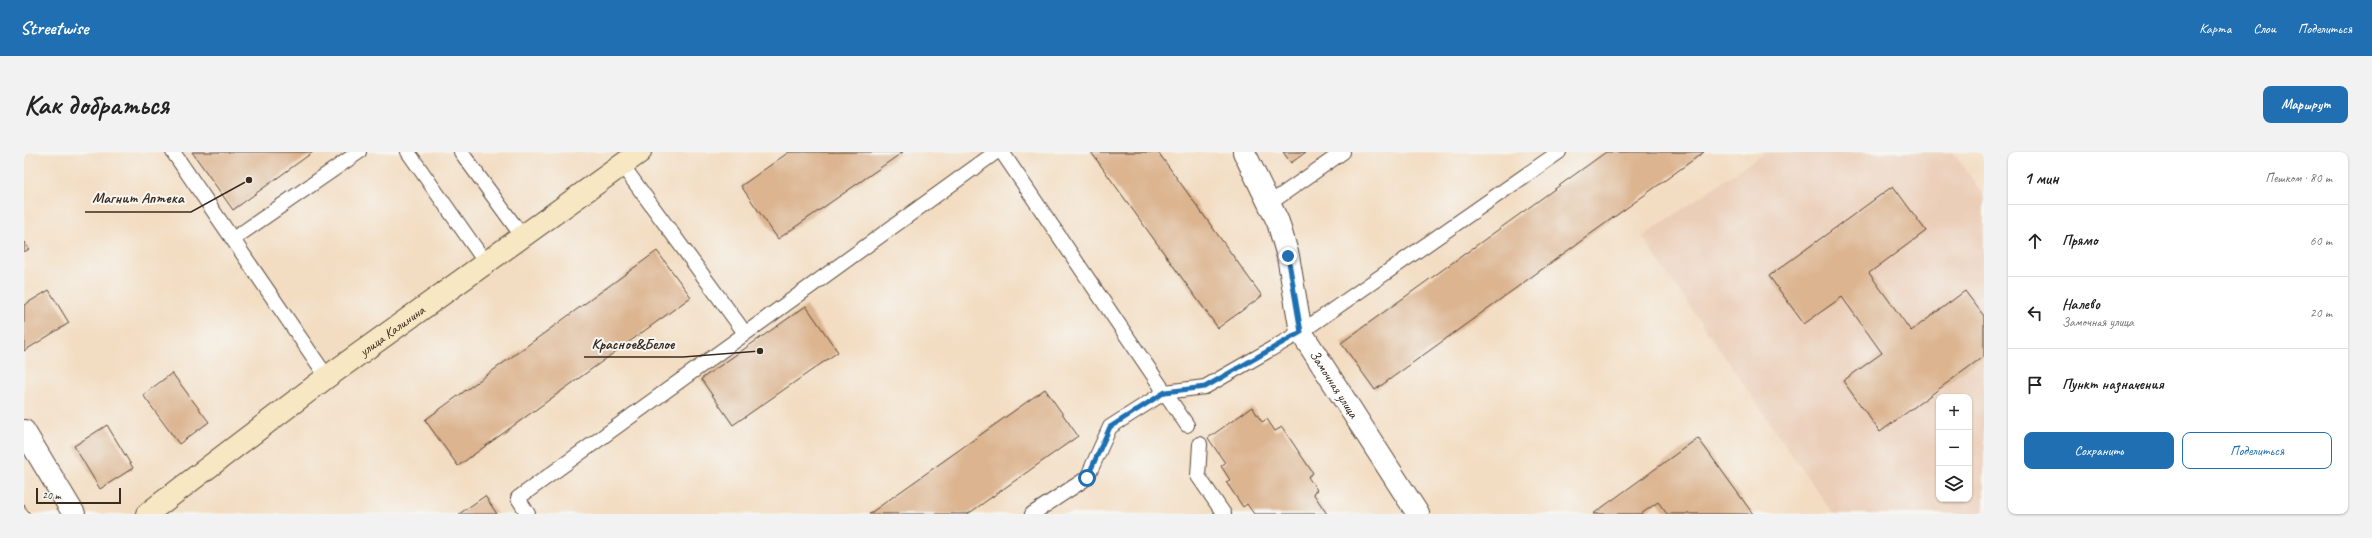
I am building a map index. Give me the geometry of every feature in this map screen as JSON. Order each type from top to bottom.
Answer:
[{"type":"street","name":"улица Калинина","points":[[147,514],[327,377],[640,152]]},
{"type":"street","name":"Замочная улица","points":[[1244,152],[1270,203],[1288,256],[1301,332],[1418,514]]},
{"type":"street","points":[[24,431],[74,514]]},
{"type":"lane","points":[[174,152],[327,377]]},
{"type":"lane","points":[[233,239],[359,152]]},
{"type":"lane","points":[[408,152],[486,263]]},
{"type":"lane","points":[[461,152],[522,236]]},
{"type":"lane","points":[[528,514],[518,498],[996,152]]},
{"type":"lane","points":[[1002,152],[1187,425]]},
{"type":"lane","points":[[1270,203],[1343,152]]},
{"type":"lane","points":[[1032,514],[1087,478],[1110,427],[1165,392],[1205,387],[1301,332],[1559,152]]},
{"type":"lane","points":[[622,165],[746,333]]},
{"type":"lane","points":[[1200,444],[1198,476],[1224,514]]},
{"type":"shaded area","points":[[1765,152],[1953,152],[1984,196],[1984,514],[1833,514],[1642,237]]},
{"type":"building","points":[[192,152],[313,152],[233,210]]},
{"type":"building","points":[[789,152],[903,152],[778,239],[741,186]]},
{"type":"building","points":[[1091,152],[1158,152],[1262,296],[1218,328]]},
{"type":"building","points":[[1283,152],[1306,152],[1291,163]]},
{"type":"building","points":[[1606,152],[1704,152],[1375,390],[1341,343]]},
{"type":"building","points":[[1893,186],[1926,231],[1869,273],[1911,331],[1965,291],[1984,316],[1984,356],[1880,432],[1843,381],[1882,353],[1842,297],[1804,324],[1769,276]]},
{"type":"building","points":[[24,242],[29,249],[24,252]]},
{"type":"building","points":[[657,251],[691,297],[458,466],[425,420]]},
{"type":"building","points":[[49,290],[69,323],[24,351],[24,305]]},
{"type":"building","points":[[806,306],[838,352],[733,425],[701,379]]},
{"type":"building","points":[[172,373],[209,422],[179,444],[143,395]]},
{"type":"building","points":[[1045,389],[1078,436],[968,514],[869,514]]},
{"type":"building","points":[[1252,407],[1262,422],[1267,419],[1275,431],[1282,427],[1313,473],[1308,477],[1317,490],[1313,493],[1327,514],[1254,514],[1247,504],[1243,507],[1226,482],[1230,480],[1221,466],[1225,463],[1208,438]]},
{"type":"building","points":[[107,425],[133,468],[100,489],[74,446]]},
{"type":"building","points":[[1698,438],[1753,514],[1667,514],[1658,502],[1641,514],[1593,514]]},
{"type":"building","points":[[485,496],[497,514],[459,514]]},
{"type":"building","points":[[24,505],[30,514],[24,514]]},
{"type":"place","name":"Магнит Аптека","points":[[249,180]]},
{"type":"place","name":"Красное&Белое","points":[[760,351]]},
{"type":"route","points":[[1087,478],[1110,427],[1165,392],[1205,387],[1301,332],[1288,256]]}]
